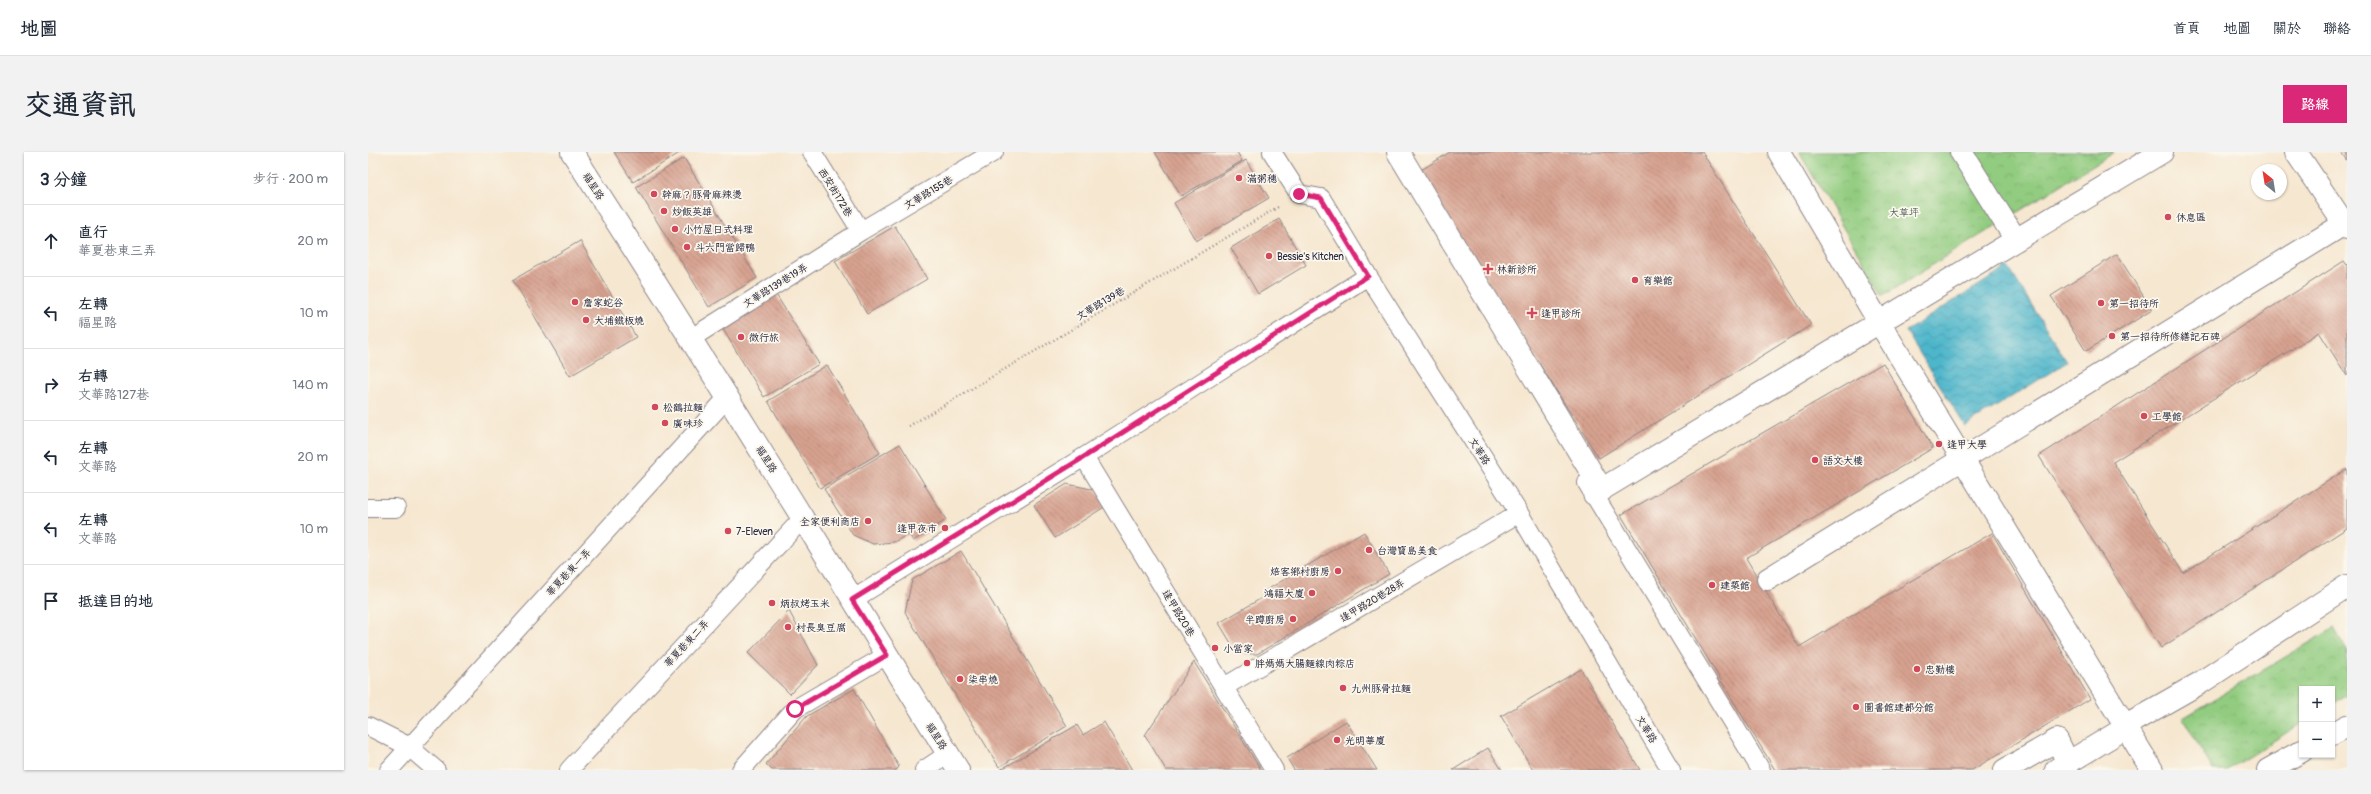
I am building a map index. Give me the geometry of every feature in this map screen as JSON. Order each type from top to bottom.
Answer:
[{"type":"street","name":"福星路","points":[[572,152],[804,517],[852,600],[953,762]]},
{"type":"street","points":[[1398,152],[1598,492],[2162,152]]},
{"type":"street","points":[[1779,152],[1879,322],[1964,459],[2152,770]]},
{"type":"street","points":[[1961,152],[2016,240]]},
{"type":"street","points":[[1768,579],[2346,226],[2296,152]]},
{"type":"street","points":[[2005,770],[2057,740],[2062,766],[2122,730],[2126,725],[2200,682],[2347,586]]},
{"type":"street","points":[[2335,732],[2347,726]]},
{"type":"street","points":[[2268,770],[2299,753]]},
{"type":"lane","name":"西安街172巷","points":[[812,152],[861,231]]},
{"type":"lane","name":"文華路155巷","points":[[861,231],[994,152]]},
{"type":"lane","points":[[1272,152],[1299,194]]},
{"type":"lane","points":[[1386,152],[1598,492],[1761,770]]},
{"type":"lane","name":"文華路","points":[[1299,194],[1321,198],[1368,276],[1519,512],[1671,770]]},
{"type":"lane","name":"文華路139巷19弄","points":[[690,338],[861,231]]},
{"type":"lane","points":[[852,600],[1084,457],[1368,276]]},
{"type":"lane","name":"華夏巷東一弄","points":[[389,770],[408,746],[728,397]]},
{"type":"lane","name":"逢甲路20巷","points":[[1084,457],[1274,770]]},
{"type":"lane","points":[[368,508],[396,508]]},
{"type":"lane","name":"逢甲路20巷28弄","points":[[1224,687],[1519,512]]},
{"type":"lane","name":"華夏巷東二弄","points":[[569,770],[804,517]]},
{"type":"lane","points":[[741,770],[795,709],[887,655]]},
{"type":"lane","points":[[368,726],[408,746],[436,770]]},
{"type":"lane","points":[[924,770],[953,762]]},
{"type":"path","name":"文華路139巷","points":[[909,426],[1299,194]]},
{"type":"green space","name":"大草坪","points":[[1799,152],[2114,152],[1883,296]]},
{"type":"green space","points":[[2334,628],[2347,651],[2347,695],[2335,702],[2335,686],[2299,686],[2299,725],[2227,770],[2213,770],[2183,718]]},
{"type":"water","points":[[2008,267],[2067,362],[1965,426],[1906,331]]},
{"type":"building","points":[[614,152],[681,152],[633,182]]},
{"type":"building","points":[[1155,152],[1237,152],[1242,161],[1181,196]]},
{"type":"building","name":"育樂館","points":[[1450,152],[1702,152],[1811,325],[1599,458],[1418,172]]},
{"type":"building","points":[[2341,152],[2347,152],[2347,161]]},
{"type":"building","points":[[684,158],[757,278],[709,307],[636,187]]},
{"type":"building","points":[[1246,160],[1269,198],[1196,241],[1174,203]]},
{"type":"building","name":"Bessie's Kitchen","points":[[1279,219],[1306,265],[1258,294],[1231,248]]},
{"type":"building","points":[[895,226],[927,279],[867,314],[835,261]]},
{"type":"building","points":[[580,241],[636,337],[570,376],[513,280]]},
{"type":"building","name":"第一招待所","points":[[2117,254],[2152,310],[2086,351],[2051,296]]},
{"type":"building","name":"工學館","points":[[2344,261],[2347,265],[2347,376],[2319,332],[2113,462],[2183,573],[2347,469],[2347,528],[2161,648],[2039,456]]},
{"type":"building","points":[[775,293],[819,364],[764,397],[721,326]]},
{"type":"building","points":[[1883,363],[1933,448],[1746,558],[1799,647],[1992,533],[2090,699],[1972,770],[1775,770],[1621,515]]},
{"type":"building","points":[[827,365],[880,453],[820,488],[768,401]]},
{"type":"building","points":[[900,444],[946,520],[913,541],[909,534],[894,542],[873,544],[853,535],[824,489]]},
{"type":"building","points":[[1067,484],[1096,490],[1106,506],[1055,538],[1034,505]]},
{"type":"building","name":"鴻福大廈","points":[[1364,532],[1389,574],[1257,654],[1237,653],[1219,623],[1267,595],[1265,591]]},
{"type":"building","points":[[961,551],[1067,726],[999,767],[905,612],[912,580]]},
{"type":"building","points":[[789,611],[818,665],[790,694],[748,653]]},
{"type":"building","points":[[1194,662],[1261,770],[1166,770],[1145,735]]},
{"type":"building","points":[[1581,669],[1640,770],[1533,770],[1501,716]]},
{"type":"building","points":[[854,689],[899,767],[896,770],[772,770],[766,764],[807,716]]},
{"type":"building","name":"光明華廈","points":[[1346,721],[1377,770],[1294,770],[1287,758]]},
{"type":"building","points":[[1104,722],[1132,770],[1000,770],[1077,725],[1083,735]]},
{"type":"building","points":[[1488,748],[1502,770],[1453,770]]},
{"type":"place","name":"滿粥穗","points":[[1239,178]]},
{"type":"place","name":"幹麻？豚骨麻辣燙","points":[[654,194]]},
{"type":"place","name":"炒飯英雄","points":[[664,211]]},
{"type":"place","name":"休息區","points":[[2168,217]]},
{"type":"place","name":"小竹屋日式料理","points":[[675,229]]},
{"type":"place","name":"斗六門當歸鴨","points":[[687,247]]},
{"type":"place","name":"Bessie's Kitchen","points":[[1269,256]]},
{"type":"place","name":"林新診所","points":[[1488,269]]},
{"type":"place","name":"育樂館","points":[[1635,280]]},
{"type":"place","name":"詹家蛇谷","points":[[575,302]]},
{"type":"place","name":"第一招待所","points":[[2101,303]]},
{"type":"place","name":"逢甲診所","points":[[1532,313]]},
{"type":"place","name":"大埔鐵板燒","points":[[586,320]]},
{"type":"place","name":"第一招待所修繕記石碑","points":[[2112,336]]},
{"type":"place","name":"微行旅","points":[[741,337]]},
{"type":"place","name":"松鶴拉麵","points":[[655,407]]},
{"type":"place","name":"工學館","points":[[2144,416]]},
{"type":"place","name":"廣味珍","points":[[665,423]]},
{"type":"place","name":"逢甲大學","points":[[1939,444]]},
{"type":"place","name":"語文大樓","points":[[1815,460]]},
{"type":"place","name":"全家便利商店","points":[[868,521]]},
{"type":"place","name":"逢甲夜市","points":[[945,528]]},
{"type":"place","name":"7-Eleven","points":[[728,531]]},
{"type":"place","name":"台灣寶島美食","points":[[1369,550]]},
{"type":"place","name":"焙客鄉村廚房","points":[[1338,571]]},
{"type":"place","name":"建築館","points":[[1712,585]]},
{"type":"place","name":"鴻福大廈","points":[[1312,593]]},
{"type":"place","name":"炳叔烤玉米","points":[[772,603]]},
{"type":"place","name":"半蹲廚房","points":[[1293,619]]},
{"type":"place","name":"村長臭豆腐","points":[[788,627]]},
{"type":"place","name":"小當家","points":[[1215,648]]},
{"type":"place","name":"胖媽媽大腸麵線肉粽店","points":[[1247,663]]},
{"type":"place","name":"忠勤樓","points":[[1917,669]]},
{"type":"place","name":"柒串燒","points":[[960,679]]},
{"type":"place","name":"九州豚骨拉麵","points":[[1343,688]]},
{"type":"place","name":"圖書館建都分館","points":[[1856,707]]},
{"type":"place","name":"光明華廈","points":[[1337,740]]},
{"type":"route","points":[[795,709],[887,655],[852,600],[1084,457],[1368,276],[1321,198],[1299,194]]}]
